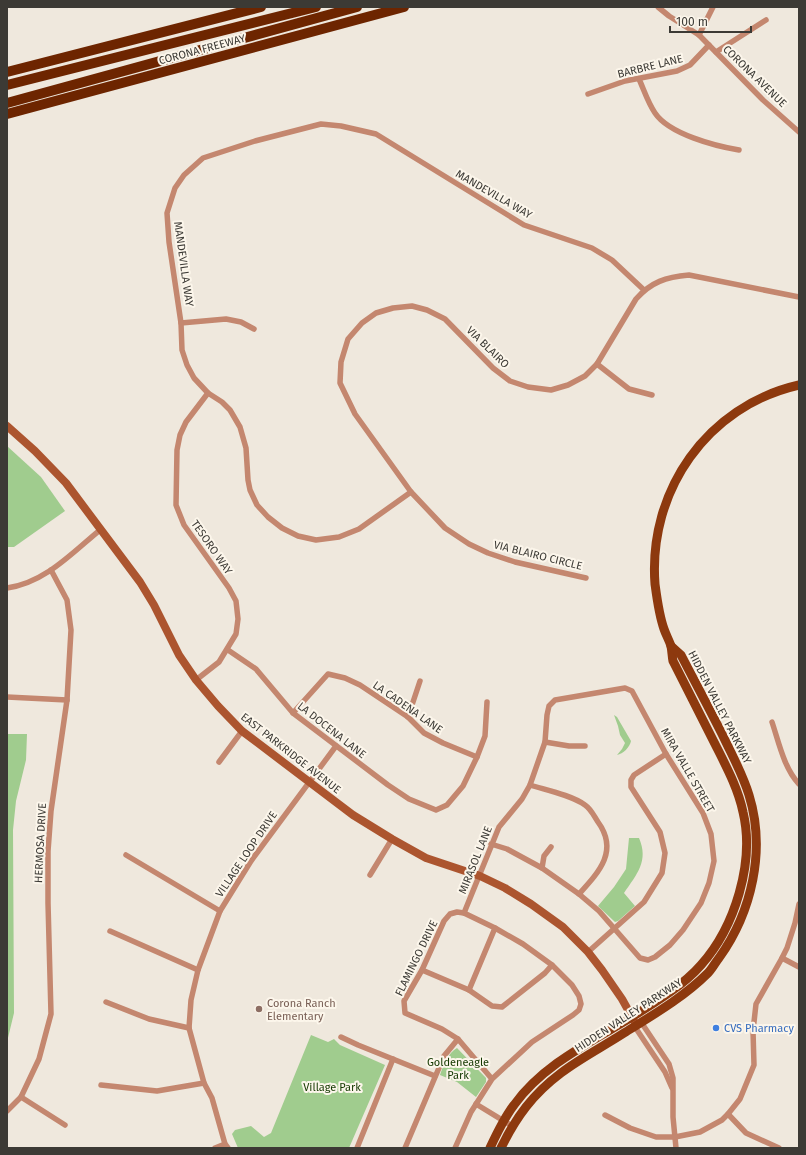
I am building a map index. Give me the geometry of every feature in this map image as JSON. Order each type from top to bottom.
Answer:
[{"type":"highway","points":[[7,72],[260,7]]},
{"type":"highway","points":[[7,85],[316,7]]},
{"type":"highway","points":[[7,103],[357,7]]},
{"type":"highway","name":"CORONA FREEWAY","points":[[7,114],[404,7]]},
{"type":"highway","points":[[7,92],[84,65]]},
{"type":"highway","points":[[7,99],[85,81]]},
{"type":"highway","points":[[7,120],[72,97]]},
{"type":"main road","name":"HIDDEN VALLEY PARKWAY","points":[[501,1148],[508,1124],[518,1100],[531,1086],[555,1065],[680,985],[701,965],[720,939],[732,915],[740,893],[744,870],[746,841],[744,814],[730,773],[673,661],[671,646],[658,606],[655,557],[657,534],[663,512],[678,476],[689,457],[704,440],[734,413],[768,394],[799,385]]},
{"type":"main road","name":"EAST PARKRIDGE AVENUE","points":[[7,426],[35,451],[66,483],[102,529],[154,605],[179,655],[196,680],[242,731],[353,815],[392,840],[426,858],[480,876],[505,888],[531,904],[562,927],[588,952],[611,982],[638,1025]]},
{"type":"main road","name":"HIDDEN VALLEY PARKWAY","points":[[490,1148],[508,1124],[538,1093],[561,1073],[686,993],[709,972],[729,945],[750,896],[754,871],[756,841],[754,812],[749,794],[739,768],[681,654],[671,646]]},
{"type":"street","name":"CORONA AVENUE","points":[[658,7],[668,16],[699,36],[763,100],[799,132]]},
{"type":"street","points":[[699,36],[713,7]]},
{"type":"street","points":[[716,52],[766,20]]},
{"type":"street","name":"BARBRE LANE","points":[[588,94],[626,81],[677,71],[690,66],[709,45]]},
{"type":"street","points":[[639,79],[655,114],[666,125],[719,147],[739,150]]},
{"type":"street","name":"MANDEVILLA WAY","points":[[411,492],[359,529],[339,538],[316,540],[298,536],[282,528],[268,517],[257,505],[250,490],[246,448],[240,427],[230,410],[222,402],[208,393],[194,378],[187,365],[182,350],[181,323],[167,213],[175,188],[184,175],[203,158],[255,141],[321,124],[341,126],[376,134],[524,225],[592,248],[612,260],[644,290]]},
{"type":"street","name":"VIA BLAIRO","points":[[411,492],[355,414],[340,384],[341,362],[348,339],[362,323],[376,314],[393,308],[412,306],[427,310],[446,319],[493,368],[510,381],[528,387],[551,390],[568,385],[585,376],[597,364],[636,299],[644,290],[673,276],[689,275],[799,297]]},
{"type":"street","points":[[181,323],[226,319],[241,322],[254,329]]},
{"type":"street","points":[[597,364],[629,389],[652,395]]},
{"type":"street","name":"TESORO WAY","points":[[196,680],[219,662],[228,650],[236,634],[238,619],[236,601],[230,588],[184,525],[176,505],[177,450],[180,435],[186,422],[208,393]]},
{"type":"street","name":"VIA BLAIRO CIRCLE","points":[[411,492],[445,528],[468,544],[488,553],[515,562],[586,578]]},
{"type":"street","points":[[7,588],[17,587],[32,582],[52,570],[102,529]]},
{"type":"street","name":"HERMOSA DRIVE","points":[[7,1111],[21,1097],[39,1059],[51,1014],[48,851],[51,812],[67,700],[71,630],[67,600],[52,570]]},
{"type":"street","name":"LA DOCENA LANE","points":[[228,650],[256,669],[293,713],[388,785],[409,799],[436,810],[447,805],[463,786],[477,756]]},
{"type":"street","name":"LA CADENA LANE","points":[[293,713],[328,674],[345,678],[360,684],[408,717],[424,733],[443,743],[477,756]]},
{"type":"street","points":[[408,717],[413,706],[420,681]]},
{"type":"street","name":"MIRASOL LANE","points":[[464,913],[499,827],[522,799],[530,785],[545,742],[549,706],[555,700],[608,690],[625,688],[632,691]]},
{"type":"street","name":"MIRA VALLE STREET","points":[[614,929],[640,958],[648,960],[655,957],[670,945],[686,925],[700,903],[709,883],[714,861],[711,834],[703,813],[666,754],[632,691]]},
{"type":"street","points":[[7,697],[67,700]]},
{"type":"street","points":[[477,756],[485,736],[487,702]]},
{"type":"street","points":[[772,722],[792,776],[799,784]]},
{"type":"street","points":[[219,762],[242,731]]},
{"type":"street","points":[[545,742],[569,746],[585,746]]},
{"type":"street","name":"VILLAGE LOOP DRIVE","points":[[227,1146],[212,1098],[204,1083],[188,1028],[191,1000],[198,970],[220,911],[251,861],[336,746]]},
{"type":"street","points":[[588,952],[644,902],[662,873],[665,853],[660,832],[632,787],[631,780],[634,775],[666,754]]},
{"type":"street","points":[[530,785],[567,797],[584,805],[592,812],[602,826],[607,844],[606,859],[600,870],[579,894]]},
{"type":"street","points":[[370,875],[392,840]]},
{"type":"street","points":[[491,844],[507,849],[542,868],[579,894],[599,911],[614,929]]},
{"type":"street","points":[[542,868],[544,856],[551,847]]},
{"type":"street","points":[[126,855],[220,911]]},
{"type":"street","points":[[605,1115],[646,1134],[656,1137],[675,1137],[700,1132],[722,1120],[728,1114],[740,1099],[754,1065],[753,1031],[756,1004],[782,958],[795,924],[799,904]]},
{"type":"street","name":"FLAMINGO DRIVE","points":[[458,1039],[442,1029],[405,1013],[404,1001],[422,970],[444,921],[450,914],[457,912],[464,913]]},
{"type":"street","points":[[455,1148],[476,1104],[492,1079],[532,1042],[579,1010],[581,1004],[579,996],[572,985],[552,965],[523,944],[464,913]]},
{"type":"street","points":[[469,990],[495,928]]},
{"type":"street","points":[[110,931],[198,970]]},
{"type":"street","points":[[782,958],[799,967]]},
{"type":"street","points":[[422,970],[469,990],[492,1006],[502,1007],[545,973],[552,965]]},
{"type":"street","points":[[106,1002],[149,1020],[188,1028]]},
{"type":"street","points":[[638,1025],[672,1088],[676,1148]]},
{"type":"street","points":[[341,1036],[358,1045],[435,1076]]},
{"type":"street","points":[[405,1148],[444,1056],[458,1039],[492,1079]]},
{"type":"street","points":[[357,1148],[393,1059]]},
{"type":"street","points":[[101,1085],[157,1091],[204,1083]]},
{"type":"street","points":[[21,1097],[65,1125]]},
{"type":"street","points":[[476,1104],[508,1124]]},
{"type":"street","points":[[728,1114],[746,1133],[778,1148]]},
{"type":"street","points":[[215,1148],[227,1146]]},
{"type":"green space","points":[[7,446],[41,477],[65,511],[14,547],[7,547]]},
{"type":"green space","points":[[614,715],[617,717],[631,741],[626,750],[617,755],[625,743],[620,735]]},
{"type":"green space","points":[[7,734],[27,734],[26,760],[16,801],[13,830],[14,1013],[7,1042]]},
{"type":"green space","points":[[629,838],[639,838],[643,854],[640,867],[624,893],[635,906],[615,922],[598,906],[614,887],[626,869]]},
{"type":"green space","name":"Village Park","points":[[311,1035],[328,1042],[334,1039],[340,1045],[385,1065],[349,1148],[238,1148],[232,1134],[235,1130],[251,1126],[264,1137],[271,1133]]},
{"type":"green space","name":"Goldeneagle Park","points":[[457,1048],[486,1078],[486,1082],[476,1097],[457,1082],[440,1075],[448,1056]]},
{"type":"place","name":"Corona Ranch Elementary","points":[[259,1009]]},
{"type":"place","name":"CVS Pharmacy","points":[[716,1028]]}]
